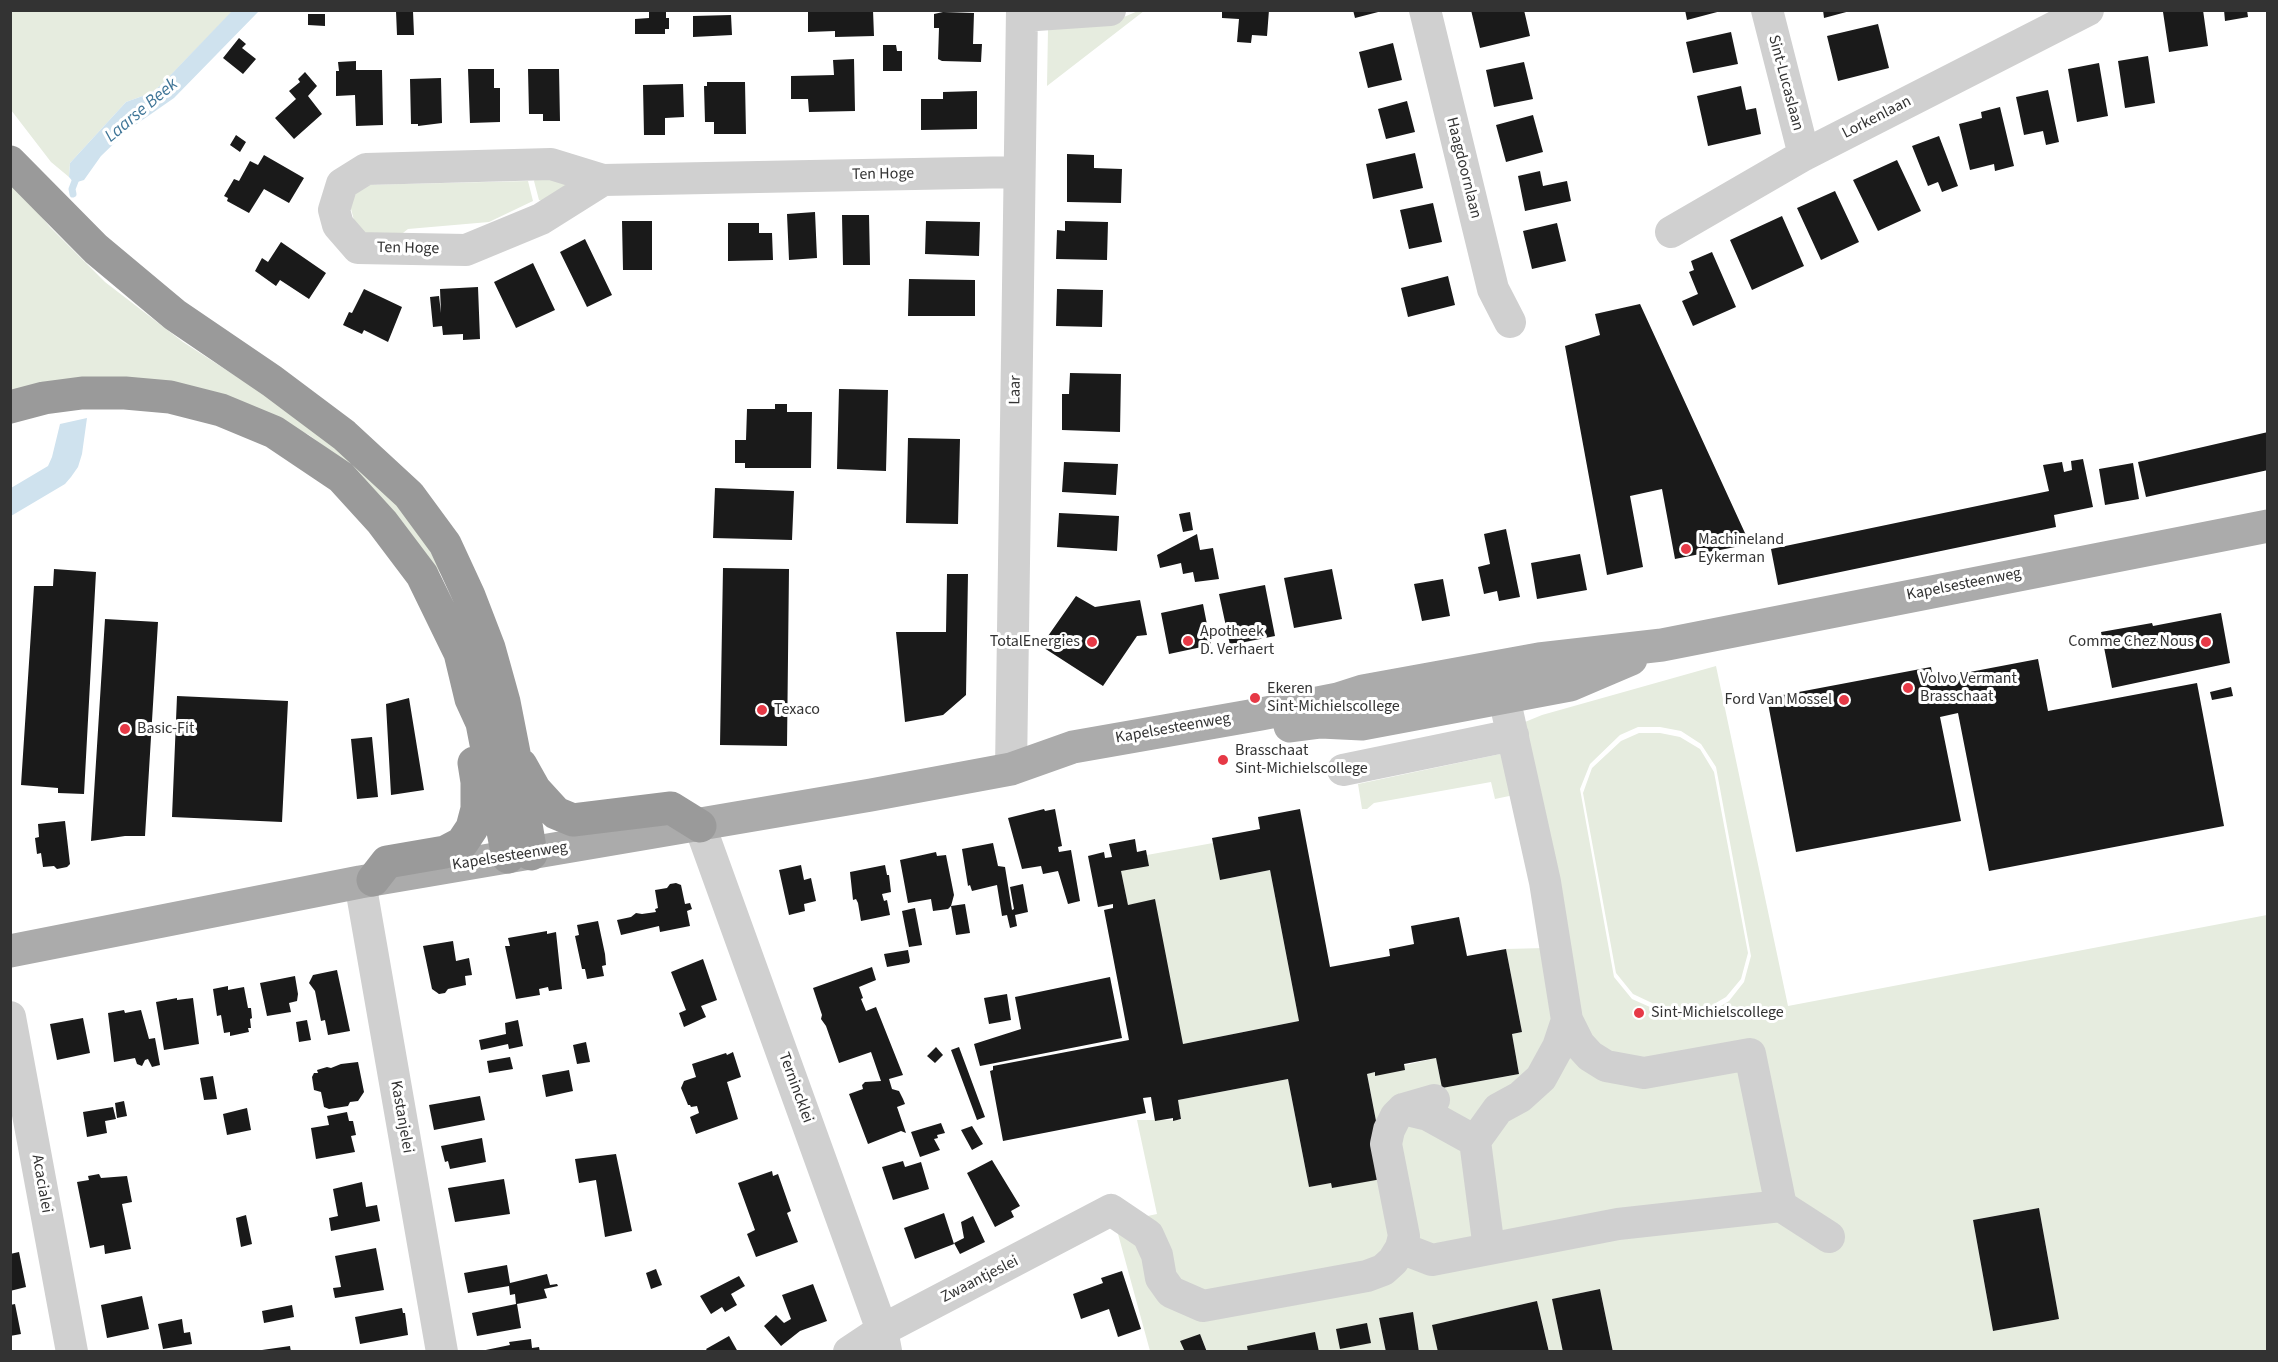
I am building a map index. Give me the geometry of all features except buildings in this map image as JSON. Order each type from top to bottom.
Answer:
[{"type":"highway","points":[[10,162],[96,249],[175,315],[272,381],[344,435],[409,495],[445,544],[469,596],[489,648],[504,702],[514,753],[520,856]]},
{"type":"highway","points":[[10,407],[44,398],[82,393],[125,393],[170,397],[221,410],[274,432],[341,477],[382,522],[422,575],[460,653],[471,699],[482,723],[520,856]]},
{"type":"highway","points":[[366,881],[387,862],[446,852],[462,843],[472,828],[477,809],[477,782],[469,724],[471,699]]},
{"type":"highway","points":[[514,753],[535,790],[556,813],[573,820],[671,808],[700,826]]},
{"type":"main road","name":"Kapelsesteenweg","points":[[10,951],[366,881],[700,826],[1011,769],[1073,747],[1336,711],[1363,691],[1502,682],[1539,659],[1662,645],[2268,526]]},
{"type":"street","points":[[1022,13],[1110,10]]},
{"type":"street","name":"Haagdoornlaan","points":[[1425,10],[1493,289],[1510,322]]},
{"type":"street","name":"Sint-Lucaslaan","points":[[1767,10],[1804,155]]},
{"type":"street","name":"Lorkenlaan","points":[[1671,232],[1804,155],[2088,10]]},
{"type":"street","name":"Laar","points":[[1011,769],[1022,13]]},
{"type":"street","name":"Ten Hoge","points":[[603,180],[541,219],[466,250],[358,248],[338,225],[334,210],[342,184],[366,169],[551,164],[603,180],[1018,172]]},
{"type":"street","points":[[1502,682],[1545,882],[1567,1020],[1579,1044],[1606,1066],[1644,1073],[1750,1054],[1781,1206]]},
{"type":"street","points":[[1342,770],[1513,735]]},
{"type":"street","name":"Ternincklei","points":[[700,826],[884,1341]]},
{"type":"street","name":"Kastanjelei","points":[[366,881],[442,1352]]},
{"type":"street","name":"Acacialei","points":[[10,1017],[72,1352]]},
{"type":"street","points":[[1489,1249],[1475,1141],[1498,1109],[1521,1097],[1541,1078],[1558,1047],[1567,1020]]},
{"type":"street","points":[[1434,1100],[1403,1109],[1396,1116],[1389,1130],[1386,1144],[1404,1236],[1401,1248],[1432,1260],[1618,1224],[1781,1206],[1829,1237]]},
{"type":"street","points":[[1403,1109],[1428,1115],[1475,1141]]},
{"type":"street","name":"Zwaantjeslei","points":[[849,1352],[884,1341],[1111,1210],[1148,1235],[1157,1255],[1161,1278],[1171,1292],[1203,1306],[1368,1276],[1383,1270],[1393,1261],[1401,1248]]},
{"type":"shaded area","points":[[10,11],[233,11],[161,85],[151,93],[126,102],[70,163],[69,177],[51,162],[11,110]]},
{"type":"shaded area","points":[[1138,11],[1144,11],[1047,86],[1048,29],[1112,22]]},
{"type":"shaded area","points":[[540,172],[566,183],[565,190],[548,203],[539,200],[534,181]]},
{"type":"shaded area","points":[[10,179],[50,227],[105,282],[183,342],[313,426],[383,487],[427,545],[442,575],[354,469],[309,435],[236,399],[11,392]]},
{"type":"shaded area","points":[[528,181],[533,201],[489,222],[408,229],[399,236],[373,239],[355,224],[351,209],[351,201],[361,185]]},
{"type":"shaded area","name":"Sint-Michielscollege","points":[[1716,666],[1788,1006],[2267,915],[2267,1351],[1613,1351],[1600,1289],[1552,1299],[1563,1351],[1549,1351],[1537,1301],[1433,1325],[1438,1351],[1419,1351],[1412,1312],[1379,1318],[1386,1351],[1207,1351],[1200,1335],[1181,1341],[1185,1351],[1150,1351],[1115,1223],[1157,1214],[1137,1120],[1181,1120],[1178,1100],[1288,1079],[1309,1187],[1331,1183],[1332,1188],[1387,1177],[1367,1074],[1436,1058],[1442,1088],[1519,1074],[1512,1034],[1522,1032],[1506,949],[1545,948],[1514,795],[1495,799],[1491,782],[1374,803],[1367,809],[1362,809],[1358,784],[1505,753],[1520,724],[1542,715]],"holes":[[[1638,727],[1660,727],[1681,731],[1701,744],[1716,767],[1751,956],[1744,982],[1729,1001],[1711,1012],[1689,1018],[1670,1016],[1632,999],[1614,977],[1580,789],[1590,764],[1620,735]],[[2039,1208],[2059,1319],[1993,1331],[1973,1220]]]},
{"type":"shaded area","points":[[1639,733],[1660,733],[1680,737],[1700,749],[1714,772],[1748,953],[1741,979],[1726,997],[1709,1007],[1688,1014],[1669,1011],[1633,994],[1616,973],[1583,793],[1592,768],[1621,741]]},
{"type":"shaded area","points":[[1213,843],[1221,880],[1270,870],[1299,1021],[1183,1044],[1140,903],[1128,905],[1121,871],[1147,855]]},
{"type":"water","points":[[233,10],[259,11],[174,98],[128,130],[101,156],[84,180],[74,183],[69,177],[70,163],[126,102],[151,93],[161,85]]},
{"type":"water","points":[[87,418],[82,454],[78,467],[71,477],[65,484],[11,516],[11,488],[48,466],[60,424]]},
{"type":"waterway","name":"Laarse Beek","points":[[73,194],[72,189],[77,176]]},
{"type":"place","name":"Machineland Eykerman","points":[[1686,549]]},
{"type":"place","name":"Apotheek D. Verhaert","points":[[1188,641]]},
{"type":"place","name":"TotalEnergies","points":[[1092,642]]},
{"type":"place","name":"Comme Chez Nous","points":[[2206,642]]},
{"type":"place","name":"Volvo Vermant Brasschaat","points":[[1908,688]]},
{"type":"place","name":"Ekeren Sint-Michielscollege","points":[[1255,698]]},
{"type":"place","name":"Ford Van Mossel","points":[[1844,700]]},
{"type":"place","name":"Texaco","points":[[762,710]]},
{"type":"place","name":"Basic-Fit","points":[[125,729]]},
{"type":"place","name":"Brasschaat Sint-Michielscollege","points":[[1223,760]]},
{"type":"place","name":"Sint-Michielscollege","points":[[1639,1013]]}]
